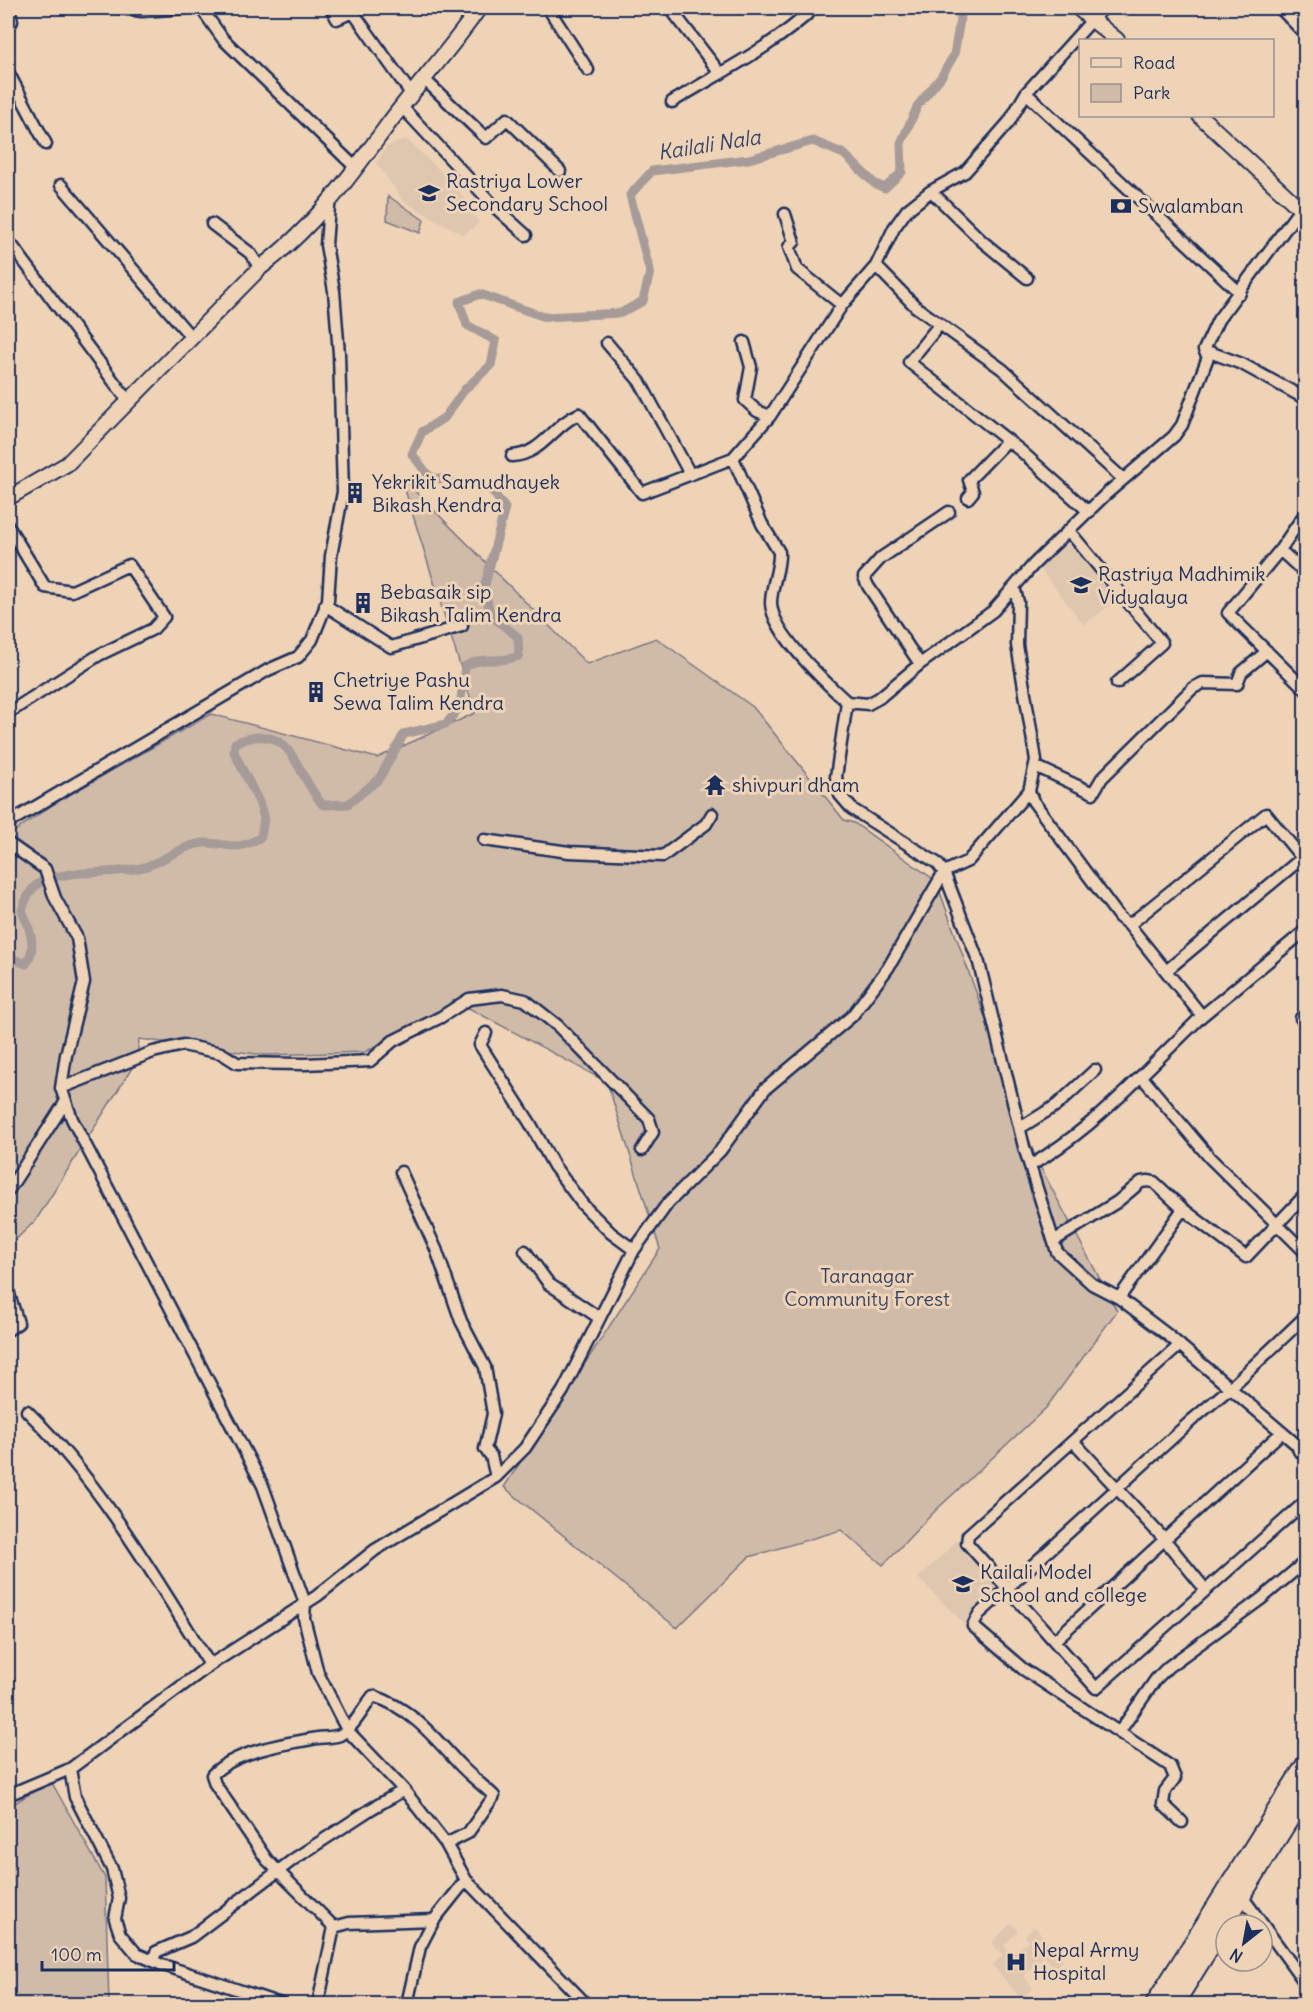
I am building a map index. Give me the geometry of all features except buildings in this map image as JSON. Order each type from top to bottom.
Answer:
[{"type":"highway","points":[[1155,2004],[1305,1764]]},
{"type":"highway","points":[[1173,2004],[1305,1792]]},
{"type":"street","points":[[8,26],[12,21],[9,8]]},
{"type":"street","points":[[120,8],[142,11],[201,9],[223,39],[355,167]]},
{"type":"street","points":[[331,8],[337,19],[353,12],[412,95]]},
{"type":"street","points":[[8,498],[67,464],[260,268],[290,245],[328,206],[355,167],[479,8]]},
{"type":"street","points":[[548,8],[588,70]]},
{"type":"street","points":[[670,8],[720,73]]},
{"type":"street","points":[[672,102],[739,64],[792,29],[814,8]]},
{"type":"street","points":[[1078,8],[1116,39]]},
{"type":"street","points":[[512,456],[531,452],[546,442],[570,418],[579,414],[642,493],[733,458],[770,416],[842,305],[876,266],[894,228],[908,210],[931,191],[965,172],[1009,122],[1026,93],[1090,19],[1103,8]]},
{"type":"street","points":[[1280,8],[1305,35]]},
{"type":"street","points":[[8,72],[46,144]]},
{"type":"street","points":[[425,80],[486,138],[507,118],[560,171]]},
{"type":"street","points":[[1026,93],[1240,293]]},
{"type":"street","points":[[402,107],[497,209],[526,235]]},
{"type":"street","points":[[1201,117],[1303,208],[1218,320],[1204,350]]},
{"type":"street","points":[[61,186],[191,337]]},
{"type":"street","points":[[931,191],[981,241],[1027,278]]},
{"type":"street","points":[[8,824],[258,676],[298,657],[312,640],[326,605],[331,578],[331,556],[343,492],[339,354],[334,291],[326,245],[328,206]]},
{"type":"street","points":[[785,214],[794,242],[789,247],[796,269],[842,305]]},
{"type":"street","points":[[212,224],[250,253],[260,268]]},
{"type":"street","points":[[8,240],[129,402]]},
{"type":"street","points":[[876,266],[916,307],[1002,369],[1123,479]]},
{"type":"street","points":[[940,324],[909,362],[1008,440],[1089,512]]},
{"type":"street","points":[[744,342],[751,367],[745,400],[757,411],[770,416]]},
{"type":"street","points":[[607,343],[640,382],[690,474]]},
{"type":"street","points":[[1204,350],[1242,364],[1305,399]]},
{"type":"street","points":[[733,458],[762,524],[779,552],[771,603],[776,622],[817,673],[847,702],[868,704],[993,611],[1069,531],[1123,479],[1174,436],[1182,425],[1208,357],[1204,350]]},
{"type":"street","points":[[968,498],[973,492],[969,480],[1008,440]]},
{"type":"street","points":[[920,664],[864,577],[881,558],[949,512]]},
{"type":"street","points":[[1305,512],[1280,550],[1228,613],[1305,690]]},
{"type":"street","points":[[8,526],[45,587],[72,591],[129,565],[164,617],[153,629],[99,655],[8,713]]},
{"type":"street","points":[[1069,531],[1162,643],[1117,683]]},
{"type":"street","points":[[1280,550],[1305,574]]},
{"type":"street","points":[[8,1795],[70,1769],[210,1665],[305,1603],[375,1550],[496,1477],[525,1448],[563,1391],[598,1317],[634,1250],[668,1203],[727,1143],[765,1089],[852,1016],[888,968],[944,872],[968,861],[1029,791],[1035,766],[1017,645],[1018,602],[1014,587]]},
{"type":"street","points":[[326,605],[391,647],[462,626]]},
{"type":"street","points":[[1035,766],[1093,793],[1102,778],[1193,688],[1203,683],[1237,684],[1240,673],[1267,651]]},
{"type":"street","points":[[847,702],[836,777],[840,795],[852,809],[937,862],[944,872],[979,963],[1030,1166],[1057,1252],[1092,1284],[1119,1298],[1180,1345],[1303,1451]]},
{"type":"street","points":[[1029,791],[1033,801],[1112,907],[1202,1016]]},
{"type":"street","points":[[484,840],[569,852],[663,856],[706,824],[712,814]]},
{"type":"street","points":[[1129,925],[1266,814],[1304,860],[1166,970]]},
{"type":"street","points":[[8,843],[45,869],[55,898],[77,938],[84,982],[66,1055],[61,1088],[72,1119],[263,1486],[305,1603],[304,1618],[318,1673],[347,1730],[404,1790],[446,1844],[466,1880],[586,2004]]},
{"type":"street","points":[[1030,1166],[1064,1145],[1097,1120],[1202,1016],[1305,930]]},
{"type":"street","points":[[61,1088],[153,1052],[183,1045],[221,1053],[237,1063],[305,1064],[370,1061],[393,1041],[441,1017],[469,999],[502,995],[525,1000],[558,1026],[649,1119],[652,1132],[642,1150]]},
{"type":"street","points":[[1305,1012],[1301,1018],[1305,1024]]},
{"type":"street","points":[[486,1033],[480,1045],[509,1088],[554,1166],[583,1205],[611,1233],[634,1250]]},
{"type":"street","points":[[1020,1128],[1057,1105],[1095,1070]]},
{"type":"street","points":[[1141,1076],[1210,1158],[1275,1225],[1305,1252]]},
{"type":"street","points":[[8,1191],[66,1101]]},
{"type":"street","points":[[401,1172],[436,1249],[461,1321],[485,1367],[493,1414],[485,1449],[491,1456],[496,1477]]},
{"type":"street","points":[[1055,1240],[1117,1202],[1141,1182],[1148,1181],[1154,1182],[1183,1209],[1246,1257],[1305,1194]]},
{"type":"street","points":[[1119,1298],[1183,1209]]},
{"type":"street","points":[[525,1251],[549,1284],[598,1317]]},
{"type":"street","points":[[8,1291],[18,1323],[8,1330]]},
{"type":"street","points":[[1182,1822],[1163,1804],[1165,1791],[1176,1778],[1170,1766],[1023,1669],[974,1626],[980,1614],[1229,1389],[1305,1316]]},
{"type":"street","points":[[1180,1345],[968,1535],[967,1543],[1095,1687],[1099,1688],[1205,1589],[1305,1501]]},
{"type":"street","points":[[27,1411],[56,1440],[128,1536],[210,1665]]},
{"type":"street","points":[[1054,1641],[1281,1432]]},
{"type":"street","points":[[1074,1442],[1164,1539],[1205,1589]]},
{"type":"street","points":[[1120,1731],[1156,1679],[1168,1667],[1261,1599],[1305,1561]]},
{"type":"street","points":[[334,1927],[253,1842],[215,1784],[212,1774],[218,1768],[244,1755],[290,1743],[339,1735],[347,1730],[373,1696],[386,1700],[420,1722],[462,1767],[494,1796],[468,1833],[446,1844]]},
{"type":"street","points":[[70,1769],[75,1797],[112,1869],[119,1898],[115,1919],[120,1934],[137,1954],[281,2004]]},
{"type":"street","points":[[153,1961],[156,1952],[191,1937],[280,1870],[371,1809],[404,1790]]},
{"type":"street","points":[[407,2004],[420,1947],[434,1920],[466,1880]]},
{"type":"street","points":[[1241,1895],[1305,1984]]},
{"type":"street","points":[[334,1927],[349,1923],[434,1920]]},
{"type":"street","points":[[318,2004],[334,1927]]},
{"type":"shaded area","name":"Rastriya Lower Secondary School","points":[[406,139],[455,184],[479,223],[464,235],[404,202],[376,163],[387,146]]},
{"type":"shaded area","name":"Rastriya Madhimik Vidyalaya","points":[[1069,537],[1101,570],[1117,600],[1084,625],[1039,567]]},
{"type":"shaded area","name":"Kailali Model School and college","points":[[961,1537],[1005,1588],[964,1624],[918,1578]]},
{"type":"shaded area","name":"Nepal Army Hospital","points":[[1011,1923],[1018,1931],[1004,1946],[1011,1955],[1028,1941],[1025,1935],[1035,1927],[1064,1960],[1055,1968],[1044,1956],[1024,1976],[1033,1988],[1021,1999],[992,1965],[1003,1955],[993,1945],[993,1941]]},
{"type":"green space","points":[[388,196],[424,220],[420,233],[387,220]]},
{"type":"green space","name":"Taranagar Community Forest","points":[[401,477],[587,664],[656,638],[753,707],[844,820],[854,823],[936,881],[1036,1159],[1117,1311],[1046,1408],[936,1510],[883,1565],[841,1530],[749,1557],[677,1628],[504,1487],[660,1249],[607,1082],[465,1006],[424,1020],[365,1052],[265,1055],[139,1039],[137,1060],[36,1220],[8,1247],[8,836],[55,803],[211,714],[377,758],[475,713]]},
{"type":"green space","points":[[51,1781],[105,1878],[109,2004],[8,2004],[8,1807]]},
{"type":"waterway","name":"Kailali Nala","points":[[8,957],[26,964],[30,957],[31,937],[22,910],[32,889],[43,881],[80,873],[132,870],[151,865],[182,849],[198,844],[238,846],[261,837],[264,818],[259,802],[234,752],[235,743],[254,737],[269,738],[281,743],[290,753],[323,805],[348,804],[379,779],[404,734],[446,724],[460,707],[465,666],[473,662],[504,660],[519,656],[518,637],[491,616],[484,588],[505,508],[487,484],[462,485],[429,476],[412,454],[422,432],[445,417],[465,389],[491,365],[496,341],[467,325],[459,302],[480,294],[545,317],[621,313],[643,301],[650,272],[630,195],[652,171],[749,159],[813,141],[844,154],[875,184],[885,188],[902,172],[901,143],[918,105],[941,77],[954,55],[962,8]]},
{"type":"place","name":"Rastriya Lower Secondary School","points":[[429,193]]},
{"type":"place","name":"Swalamban","points":[[1121,206]]},
{"type":"place","name":"Yekrikit Samudhayek Bikash Kendra","points":[[355,493]]},
{"type":"place","name":"Rastriya Madhimik Vidyalaya","points":[[1081,585]]},
{"type":"place","name":"Bebasaik sip Bikash Talim Kendra","points":[[363,603]]},
{"type":"place","name":"Chetriye Pashu Sewa Talim Kendra","points":[[316,692]]},
{"type":"place","name":"shivpuri dham","points":[[715,785]]},
{"type":"place","name":"Kailali Model School and college","points":[[963,1584]]},
{"type":"place","name":"Nepal Army Hospital","points":[[1016,1962]]}]
